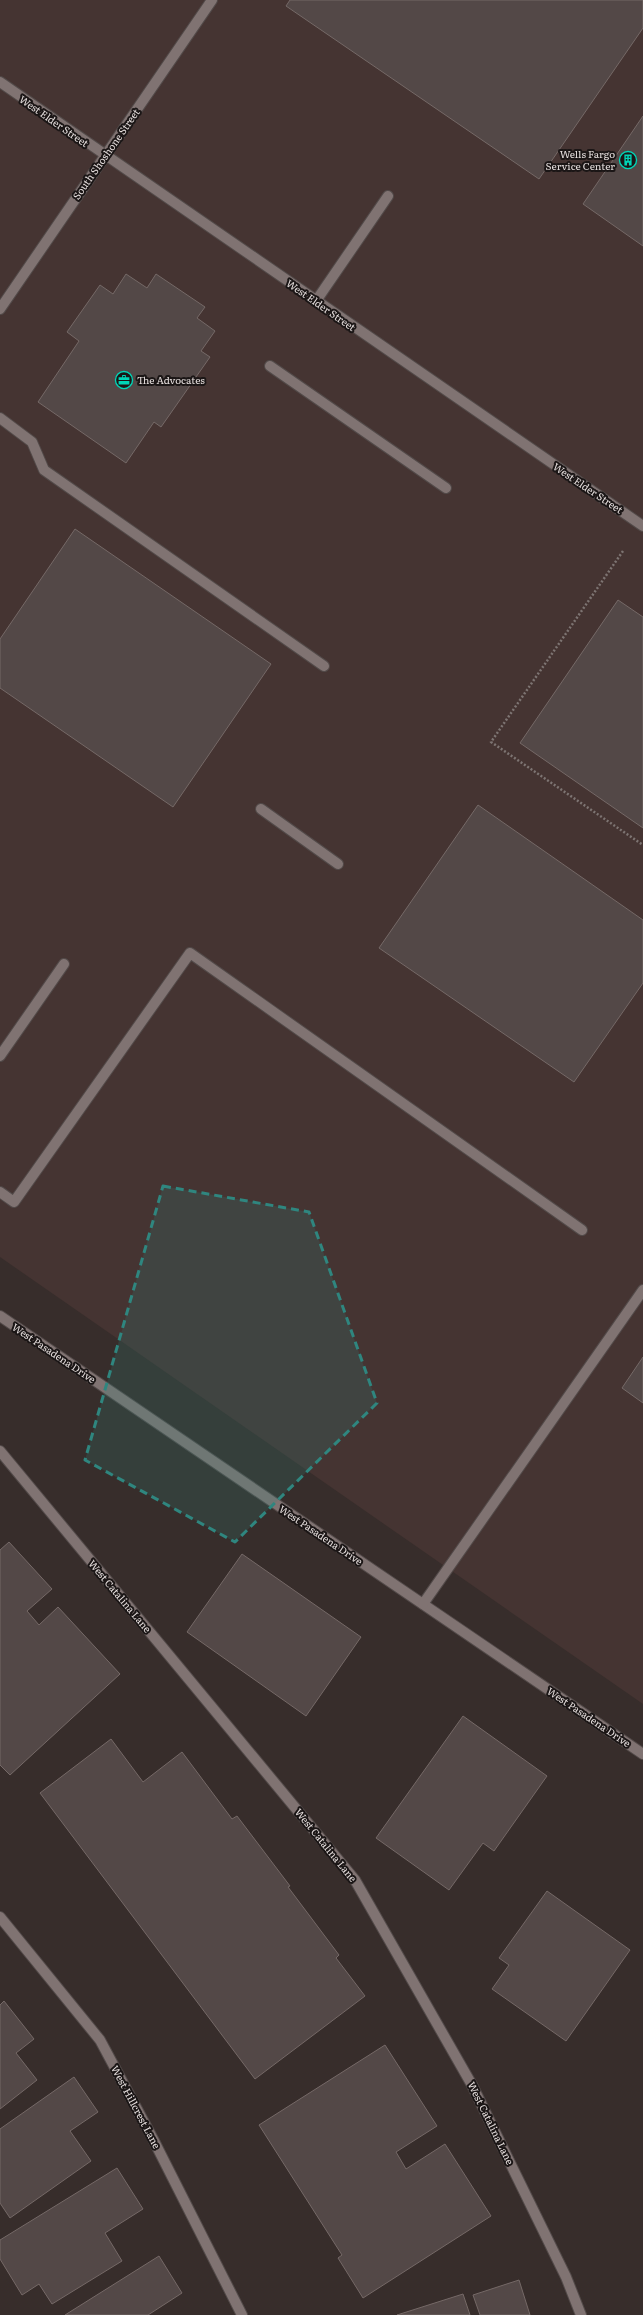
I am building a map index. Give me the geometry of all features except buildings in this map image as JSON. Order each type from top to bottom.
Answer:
[{"type":"street","name":"South Shoshone Street","points":[[0,309],[212,0]]},
{"type":"street","name":"West Elder Street","points":[[0,82],[104,156],[643,526]]},
{"type":"street","points":[[316,301],[388,196]]},
{"type":"street","points":[[270,366],[446,488]]},
{"type":"street","points":[[0,418],[32,442],[44,470],[324,666]]},
{"type":"street","points":[[261,809],[338,864]]},
{"type":"street","points":[[0,1192],[14,1202],[190,953],[582,1230]]},
{"type":"street","points":[[0,1056],[64,964]]},
{"type":"street","points":[[423,1604],[643,1290]]},
{"type":"street","name":"West Pasadena Drive","points":[[0,1316],[643,1754]]},
{"type":"street","name":"West Catalina Lane","points":[[0,1451],[355,1880],[472,2085],[566,2277],[581,2315]]},
{"type":"street","name":"West Hillcrest Lane","points":[[0,1917],[100,2040],[153,2139],[242,2315]]},
{"type":"path","points":[[623,551],[491,742],[643,845]]},
{"type":"highlighted area","points":[[163,1186],[309,1212],[377,1403],[235,1542],[85,1460]]},
{"type":"shaded area","points":[[0,0],[643,0],[643,1704],[0,1257]]},
{"type":"place","name":"Wells Fargo Service Center","points":[[628,160]]},
{"type":"place","name":"The Advocates","points":[[124,380]]}]
